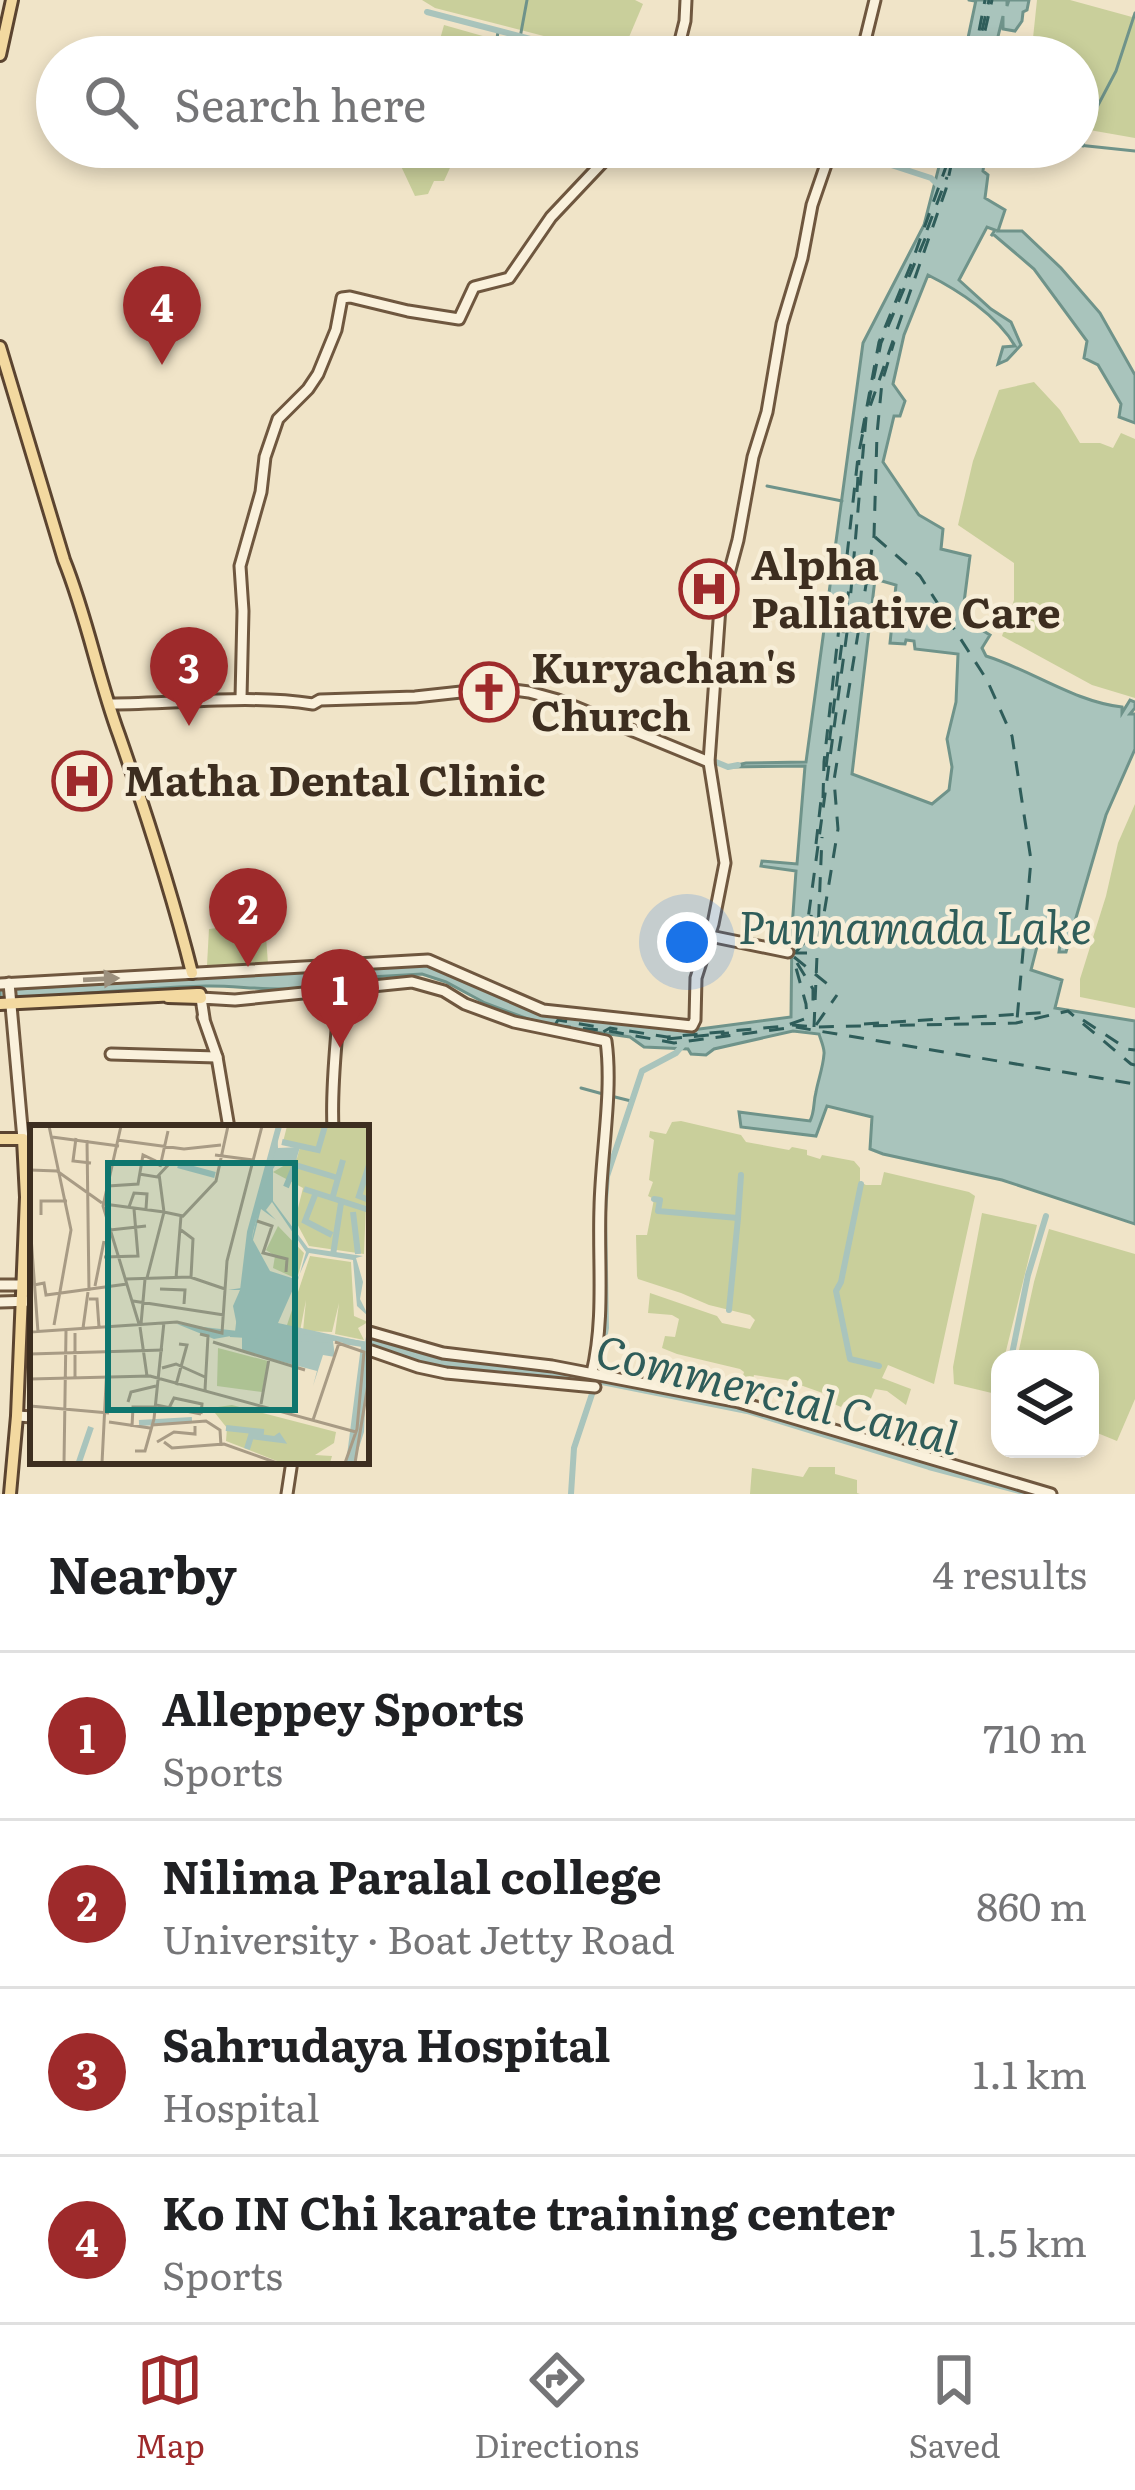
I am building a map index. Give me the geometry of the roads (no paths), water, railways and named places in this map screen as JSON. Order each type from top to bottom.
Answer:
[{"type":"main road","points":[[0,55],[12,0]]},
{"type":"main road","points":[[682,36],[686,0]]},
{"type":"main road","points":[[866,36],[874,0]]},
{"type":"main road","points":[[242,698],[240,566],[261,492],[265,457],[278,419],[318,374],[336,330],[342,298],[459,319],[474,287],[509,278],[551,217],[597,168]]},
{"type":"main road","points":[[10,1494],[26,1293],[28,1139],[6,984],[428,960],[543,1010],[691,1027],[696,978],[710,936],[725,855],[710,760],[723,590],[767,412],[782,324],[824,168]]},
{"type":"main road","points":[[0,347],[193,973]]},
{"type":"main road","points":[[110,704],[242,698],[313,704],[505,688],[558,700],[710,760]]},
{"type":"main road","points":[[710,936],[788,952]]},
{"type":"main road","points":[[333,1125],[340,964]]},
{"type":"main road","points":[[7,1003],[240,998],[412,982],[514,1022],[602,1040],[608,1044],[596,1374]]},
{"type":"main road","points":[[199,996],[218,1057],[229,1125]]},
{"type":"main road","points":[[111,1054],[218,1057]]},
{"type":"main road","points":[[0,1139],[28,1139]]},
{"type":"main road","points":[[0,1285],[26,1293]]},
{"type":"main road","points":[[0,1302],[26,1293]]},
{"type":"main road","points":[[369,1332],[454,1355],[596,1374],[739,1402],[1051,1494]]},
{"type":"main road","points":[[369,1349],[446,1373],[592,1387]]},
{"type":"main road","points":[[17,1415],[30,1417]]},
{"type":"main road","points":[[287,1494],[292,1464]]},
{"type":"water","points":[[976,0],[1007,0],[1007,6],[1009,0],[1029,0],[1015,31],[1003,29],[1003,16],[998,36],[968,36]]},
{"type":"water","name":"Punnamada Lake","points":[[939,168],[983,168],[988,175],[985,198],[1005,210],[998,231],[1022,231],[1061,268],[1100,313],[1135,375],[1135,423],[1119,417],[1121,404],[1098,365],[1084,358],[1087,341],[1034,269],[991,236],[995,230],[987,227],[959,280],[1011,322],[1021,345],[998,364],[1003,347],[1015,346],[1008,335],[976,305],[928,275],[904,335],[893,384],[905,401],[900,416],[894,416],[883,462],[919,515],[943,529],[941,549],[970,556],[962,618],[990,635],[982,648],[986,656],[1087,699],[1122,707],[1122,713],[1130,700],[1135,702],[1130,714],[1135,714],[1135,749],[1106,815],[1066,952],[1059,952],[1062,932],[1042,927],[1031,970],[1062,980],[1055,1008],[1135,1021],[1135,1224],[1002,1180],[870,1149],[872,1117],[827,1106],[816,1136],[741,1127],[739,1112],[810,1121],[824,1054],[819,1034],[793,1031],[714,1049],[706,1055],[691,1054],[688,1049],[644,1047],[630,1037],[528,1019],[422,974],[336,979],[306,988],[180,987],[0,1000],[0,990],[429,963],[544,1012],[692,1030],[791,1017],[796,871],[761,866],[762,861],[797,864],[805,766],[728,767],[806,762],[863,343],[924,225]],"holes":[[[875,579],[896,585],[890,643],[914,641],[915,649],[958,654],[956,702],[947,739],[952,767],[949,790],[932,804],[852,774]]]},
{"type":"water","points":[[369,1334],[441,1357],[594,1376],[592,1385],[426,1365],[369,1346]]},
{"type":"waterway","points":[[520,36],[527,0]]},
{"type":"waterway","points":[[969,0],[975,1]]},
{"type":"waterway","points":[[427,12],[519,36]]},
{"type":"waterway","points":[[1099,103],[1116,71],[1135,13]]},
{"type":"waterway","points":[[497,36],[498,32]]},
{"type":"waterway","points":[[1099,147],[1135,151]]},
{"type":"waterway","points":[[900,168],[938,185]]},
{"type":"waterway","points":[[767,486],[842,501]]},
{"type":"waterway","points":[[711,760],[728,767],[738,765]]},
{"type":"waterway","points":[[597,1375],[606,1328],[607,1176],[642,1071],[682,1046]]},
{"type":"waterway","points":[[581,1088],[603,1094]]},
{"type":"waterway","points":[[611,1096],[631,1101]]},
{"type":"waterway","points":[[654,1199],[660,1200],[658,1211],[738,1218],[741,1175]]},
{"type":"waterway","points":[[861,1184],[836,1291],[850,1359],[879,1366]]},
{"type":"waterway","points":[[1013,1350],[1046,1216]]},
{"type":"waterway","points":[[729,1310],[738,1218]]},
{"type":"waterway","name":"Commercial Canal","points":[[587,1379],[747,1411],[1031,1494]]},
{"type":"waterway","points":[[571,1494],[574,1448],[594,1388]]},
{"type":"place","name":"Ko IN Chi karate training center","points":[[162,365]]},
{"type":"place","name":"Alpha Palliative Care","points":[[709,589]]},
{"type":"place","name":"Kuryachan's Church","points":[[489,692]]},
{"type":"place","name":"Sahrudaya Hospital","points":[[189,726]]},
{"type":"place","name":"Matha Dental Clinic","points":[[82,781]]},
{"type":"place","name":"Nilima Paralal college","points":[[248,967]]},
{"type":"place","name":"Alleppey Sports","points":[[340,1048]]}]
